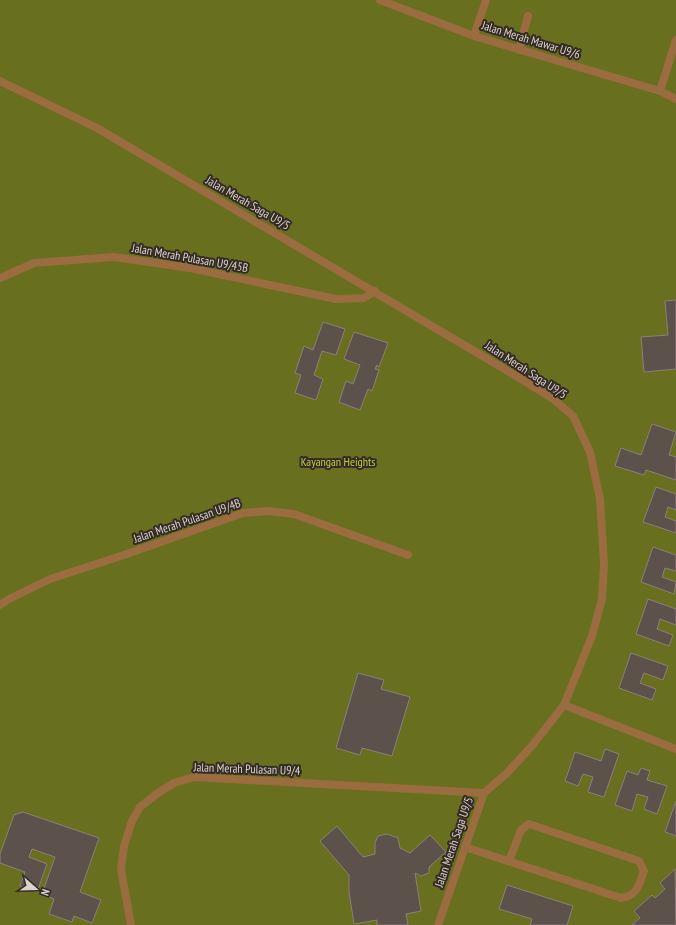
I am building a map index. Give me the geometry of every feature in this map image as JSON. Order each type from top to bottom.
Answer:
[{"type":"street","name":"Jalan Merah Mawar U9/6","points":[[380,0],[474,36],[660,91],[676,99]]},
{"type":"street","points":[[474,36],[486,0]]},
{"type":"street","points":[[519,50],[528,16]]},
{"type":"street","points":[[660,91],[676,40]]},
{"type":"street","name":"Jalan Merah Saga U9/5","points":[[0,81],[97,128],[375,291],[552,398],[573,416],[590,452],[600,499],[604,564],[602,599],[592,636],[564,705],[507,774],[484,793],[438,925]]},
{"type":"street","name":"Jalan Merah Pulasan U9/45B","points":[[0,278],[34,263],[114,257],[190,268],[336,299],[364,298],[375,291]]},
{"type":"street","name":"Jalan Merah Pulasan U9/4B","points":[[0,606],[9,599],[50,579],[124,555],[243,513],[268,511],[294,514],[408,555]]},
{"type":"street","points":[[564,705],[676,749]]},
{"type":"street","name":"Jalan Merah Pulasan U9/4","points":[[131,925],[121,869],[124,846],[132,821],[140,807],[174,783],[194,777],[484,793]]},
{"type":"street","points":[[465,847],[509,862],[621,898],[634,894],[638,889],[644,872],[639,861],[529,824],[521,830],[509,862]]},
{"type":"green space","name":"Kayangan Heights","points":[[0,0],[676,0],[676,925],[0,925]]},
{"type":"building","points":[[676,300],[676,369],[644,372],[641,337],[668,335],[665,301]]},
{"type":"building","points":[[323,322],[345,329],[336,355],[322,351],[314,375],[323,379],[316,400],[295,393],[301,375],[295,373],[304,346],[313,350]]},
{"type":"building","points":[[354,332],[388,343],[379,367],[377,365],[375,369],[379,370],[372,391],[368,389],[360,410],[339,402],[346,381],[353,384],[360,365],[344,359]]},
{"type":"building","points":[[652,424],[676,432],[669,455],[676,457],[676,480],[646,470],[644,475],[615,466],[621,448],[641,455]]},
{"type":"building","points":[[656,487],[676,494],[676,510],[668,507],[665,517],[676,521],[676,533],[643,522]]},
{"type":"building","points":[[653,547],[676,555],[676,571],[665,568],[662,577],[676,582],[674,594],[641,582]]},
{"type":"building","points":[[648,599],[676,609],[676,625],[660,619],[657,629],[673,635],[669,646],[636,634]]},
{"type":"building","points":[[631,653],[668,666],[663,680],[644,673],[640,683],[656,689],[652,700],[619,688]]},
{"type":"building","points":[[358,673],[384,680],[381,689],[410,697],[392,756],[362,748],[360,755],[336,748]]},
{"type":"building","points":[[605,749],[619,754],[604,797],[588,792],[593,777],[583,774],[578,786],[565,781],[575,752],[601,761]]},
{"type":"building","points":[[641,768],[650,771],[647,780],[667,786],[657,814],[644,809],[648,797],[637,794],[632,811],[615,805],[627,771],[638,775]]},
{"type":"building","points":[[676,801],[676,836],[665,832]]},
{"type":"building","points":[[23,812],[99,838],[80,892],[101,900],[92,923],[74,916],[72,922],[49,914],[54,899],[42,894],[55,857],[32,849],[29,857],[47,864],[37,892],[20,886],[25,872],[0,863],[0,854],[14,815]]},
{"type":"building","points":[[337,826],[363,857],[375,854],[375,843],[378,836],[387,834],[398,838],[400,848],[410,853],[430,835],[446,852],[429,867],[429,873],[421,876],[415,873],[421,911],[406,914],[408,925],[377,925],[377,920],[354,924],[349,892],[349,875],[320,841]]},
{"type":"building","points":[[675,869],[676,925],[632,925],[640,918],[634,911],[652,895],[655,898],[665,889],[660,883]]},
{"type":"building","points":[[507,885],[573,906],[567,925],[530,925],[532,919],[499,909]]}]
